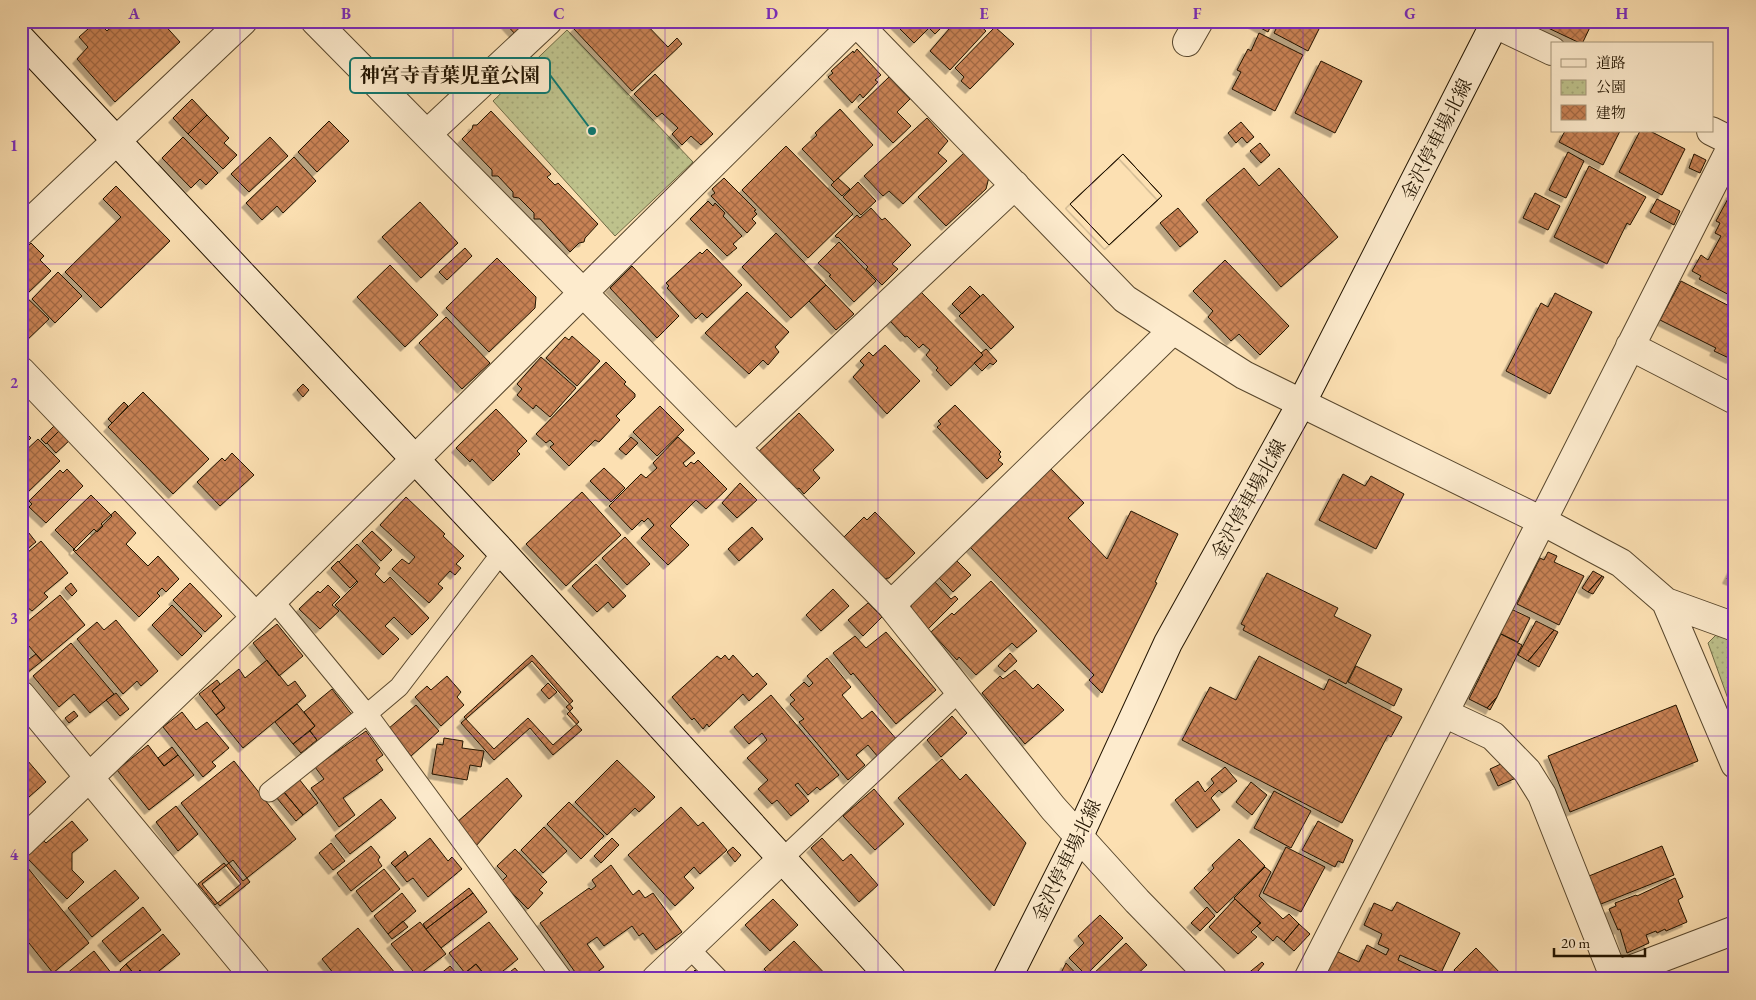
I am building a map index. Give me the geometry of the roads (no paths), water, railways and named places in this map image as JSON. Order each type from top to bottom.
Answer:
[{"type":"street","points":[[21,231],[242,21]]},
{"type":"street","points":[[315,21],[891,605],[1053,808],[1137,901],[1213,979]]},
{"type":"street","points":[[427,134],[548,21]]},
{"type":"street","points":[[21,843],[416,459],[856,22],[1125,299],[1244,375],[1542,521],[1621,563],[1666,602],[1735,627]]},
{"type":"street","points":[[1493,22],[1551,51]]},
{"type":"street","name":"金沢停車場北線","points":[[1007,979],[1079,836],[1168,643],[1301,404],[1493,22]]},
{"type":"street","points":[[21,39],[416,459],[892,979]]},
{"type":"street","points":[[1308,979],[1630,346],[1728,139]]},
{"type":"street","points":[[736,447],[1015,185]]},
{"type":"street","points":[[891,605],[1173,330]]},
{"type":"street","points":[[1630,346],[1735,400]]},
{"type":"street","points":[[21,371],[264,608]]},
{"type":"street","points":[[1666,602],[1735,764]]},
{"type":"street","points":[[21,695],[256,979]]},
{"type":"street","points":[[1444,713],[1492,736],[1528,771],[1542,795],[1613,978],[1735,930]]},
{"type":"street","points":[[656,979],[783,858]]},
{"type":"lane","points":[[269,792],[399,687],[502,552]]},
{"type":"lane","points":[[264,608],[367,714],[563,979]]},
{"type":"lane","points":[[783,858],[960,691]]},
{"type":"lane","points":[[689,948],[719,979]]},
{"type":"place","name":"神宮寺青葉児童公園","points":[[592,131]]}]
